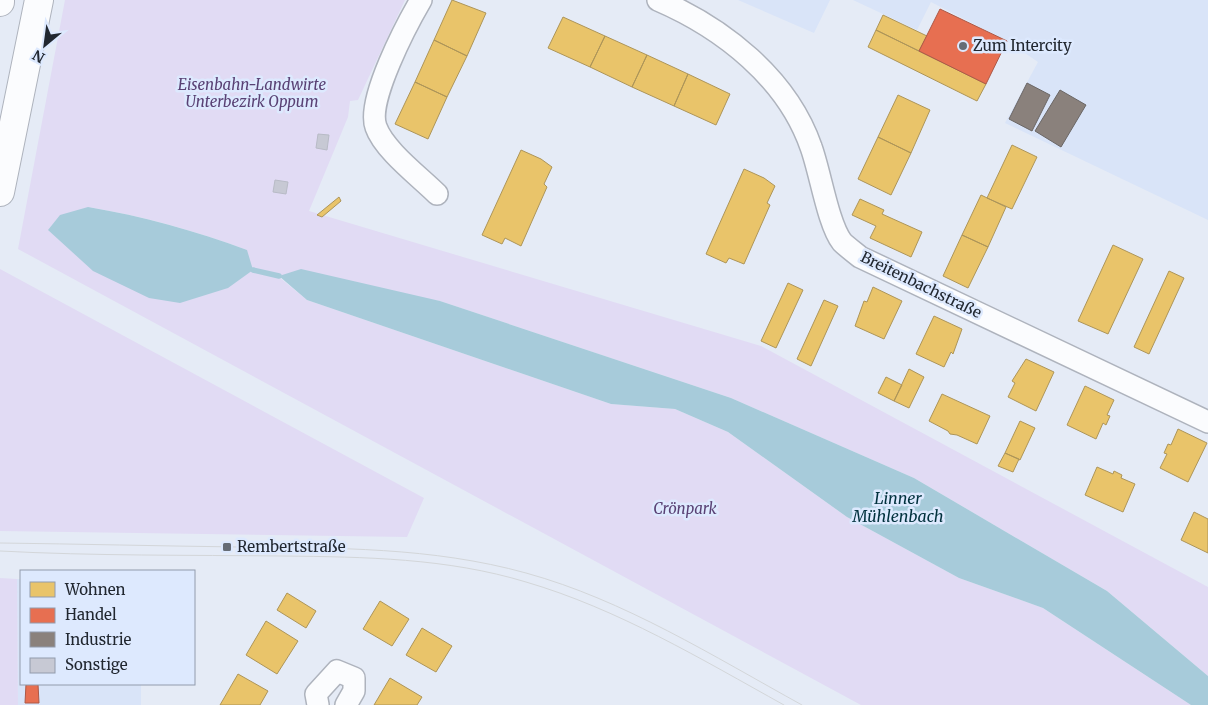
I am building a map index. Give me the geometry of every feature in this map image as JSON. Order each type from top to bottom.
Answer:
[{"type":"highway","points":[[0,192],[39,0]]},
{"type":"street","points":[[421,0],[410,19],[378,93],[374,108],[375,126],[384,141],[437,194]]},
{"type":"street","name":"Breitenbachstraße","points":[[658,0],[678,8],[719,33],[759,67],[788,101],[811,146],[828,208],[842,241],[860,257],[1208,422]]},
{"type":"street","points":[[318,705],[316,694],[337,670],[354,678],[354,691],[346,705]]},
{"type":"shaded area","points":[[738,0],[830,0],[814,33]]},
{"type":"shaded area","points":[[853,0],[1208,0],[1208,220],[1005,123],[1038,62],[1007,41],[931,2],[917,30]]},
{"type":"shaded area","points":[[17,579],[20,579],[20,685],[141,685],[141,705],[18,705]]},
{"type":"green space","name":"Crönpark","points":[[65,0],[405,0],[358,100],[350,101],[348,117],[309,211],[761,346],[1208,587],[1208,676],[1107,591],[914,478],[731,398],[440,301],[279,277],[307,300],[611,404],[675,409],[728,432],[847,517],[959,578],[1043,608],[1191,705],[861,705],[18,249]],"holes":[[[88,207],[169,225],[247,250]]]},
{"type":"green space","points":[[0,269],[424,498],[407,537],[0,531]]},
{"type":"green space","points":[[0,578],[17,579],[18,705],[0,705]]},
{"type":"water","points":[[88,207],[169,225],[247,250],[253,270],[228,288],[180,303],[149,298],[93,271],[48,230],[60,215]]},
{"type":"water","name":"Linner Mühlenbach","points":[[301,269],[440,301],[731,398],[914,478],[1107,591],[1208,676],[1208,705],[1191,705],[1043,608],[959,578],[847,517],[728,432],[675,409],[611,404],[307,300],[279,276]]},
{"type":"building: Wohnen","points":[[452,0],[486,13],[467,56],[434,40]]},
{"type":"building: Wohnen","points":[[883,15],[927,36],[919,51],[876,30]]},
{"type":"building: Wohnen","points":[[563,17],[605,36],[590,67],[548,48]]},
{"type":"building: Wohnen","points":[[876,30],[986,84],[977,101],[868,47]]},
{"type":"building: Wohnen","points":[[605,36],[647,55],[632,87],[590,67]]},
{"type":"building: Wohnen","points":[[434,40],[467,56],[447,97],[415,82]]},
{"type":"building: Wohnen","points":[[647,55],[688,74],[674,106],[632,87]]},
{"type":"building: Wohnen","points":[[688,74],[730,94],[716,125],[674,106]]},
{"type":"building: Wohnen","points":[[415,82],[447,97],[428,139],[395,124]]},
{"type":"building: Wohnen","points":[[898,95],[930,110],[911,153],[878,137]]},
{"type":"building: Wohnen","points":[[878,137],[911,153],[891,195],[858,179]]},
{"type":"building: Wohnen","points":[[1012,145],[1037,157],[1012,209],[987,198]]},
{"type":"building: Wohnen","points":[[521,150],[541,159],[552,167],[544,184],[547,187],[521,246],[505,238],[502,244],[482,235]]},
{"type":"building: Wohnen","points":[[744,169],[764,178],[775,186],[767,203],[770,205],[744,264],[729,258],[726,263],[706,254]]},
{"type":"building: Wohnen","points":[[981,195],[1006,207],[988,247],[962,235]]},
{"type":"building: Wohnen","points":[[339,197],[341,201],[322,217],[317,215]]},
{"type":"building: Wohnen","points":[[860,199],[884,210],[882,214],[922,232],[911,257],[870,238],[876,226],[852,215]]},
{"type":"building: Wohnen","points":[[962,235],[988,247],[968,288],[943,276]]},
{"type":"building: Wohnen","points":[[1113,245],[1143,259],[1108,334],[1078,321]]},
{"type":"building: Wohnen","points":[[1169,271],[1184,278],[1149,354],[1134,347]]},
{"type":"building: Wohnen","points":[[788,283],[803,290],[776,348],[761,341]]},
{"type":"building: Wohnen","points":[[873,287],[902,301],[884,339],[855,326],[864,301],[867,302]]},
{"type":"building: Wohnen","points":[[824,300],[838,306],[811,366],[797,359]]},
{"type":"building: Wohnen","points":[[934,316],[962,329],[953,354],[951,352],[944,367],[916,354]]},
{"type":"building: Wohnen","points":[[1026,359],[1054,372],[1036,411],[1008,397],[1015,383],[1012,381]]},
{"type":"building: Wohnen","points":[[909,369],[924,377],[909,408],[894,401]]},
{"type":"building: Wohnen","points":[[886,377],[902,385],[894,401],[878,393]]},
{"type":"building: Wohnen","points":[[1085,386],[1114,400],[1107,415],[1110,416],[1106,425],[1103,423],[1096,439],[1067,425]]},
{"type":"building: Wohnen","points":[[942,394],[990,416],[977,444],[950,434],[929,421]]},
{"type":"building: Wohnen","points":[[1020,421],[1035,428],[1020,460],[1005,453]]},
{"type":"building: Wohnen","points":[[1178,429],[1207,443],[1188,482],[1160,468],[1167,454],[1164,453],[1168,444],[1171,445]]},
{"type":"building: Wohnen","points":[[1005,453],[1019,459],[1013,472],[998,466]]},
{"type":"building: Wohnen","points":[[1097,467],[1113,474],[1114,471],[1122,475],[1121,478],[1135,484],[1123,512],[1085,495]]},
{"type":"building: Wohnen","points":[[1194,512],[1208,519],[1208,553],[1181,540]]},
{"type":"building: Wohnen","points":[[287,593],[316,611],[306,628],[277,610]]},
{"type":"building: Wohnen","points":[[380,601],[409,619],[392,646],[363,629]]},
{"type":"building: Wohnen","points":[[266,621],[298,641],[277,674],[246,655]]},
{"type":"building: Wohnen","points":[[422,628],[452,646],[436,672],[406,655]]},
{"type":"building: Wohnen","points":[[238,674],[268,691],[260,705],[220,705]]},
{"type":"building: Wohnen","points":[[390,678],[422,697],[417,705],[374,705]]},
{"type":"building: Handel","name":"Zum Intercity","points":[[940,9],[1007,41],[986,84],[919,51]]},
{"type":"building: Handel","points":[[26,685],[38,685],[39,703],[25,703]]},
{"type":"building: Industrie","points":[[1027,83],[1050,95],[1032,131],[1009,119]]},
{"type":"building: Industrie","points":[[1060,90],[1086,105],[1061,147],[1035,131]]},
{"type":"building: Sonstige","points":[[318,134],[329,135],[327,150],[316,148]]},
{"type":"building: Sonstige","points":[[275,180],[288,182],[286,194],[273,192]]},
{"type":"waterway","name":"Linner Mühlenbach","points":[[253,270],[279,276]]},
{"type":"tram line","points":[[0,543],[348,549],[419,554],[491,564],[562,584],[598,598],[667,631],[802,705]]},
{"type":"tram line","points":[[0,551],[106,555],[375,558],[436,563],[466,568],[526,582],[593,606],[658,636],[784,705]]},
{"type":"place","name":"Zum Intercity","points":[[963,46]]},
{"type":"place","name":"Rembertstraße","points":[[227,547]]},
{"type":"park label","name":"Eisenbahn-Landwirte Unterbezirk Oppum","points":[[252,94]]}]
